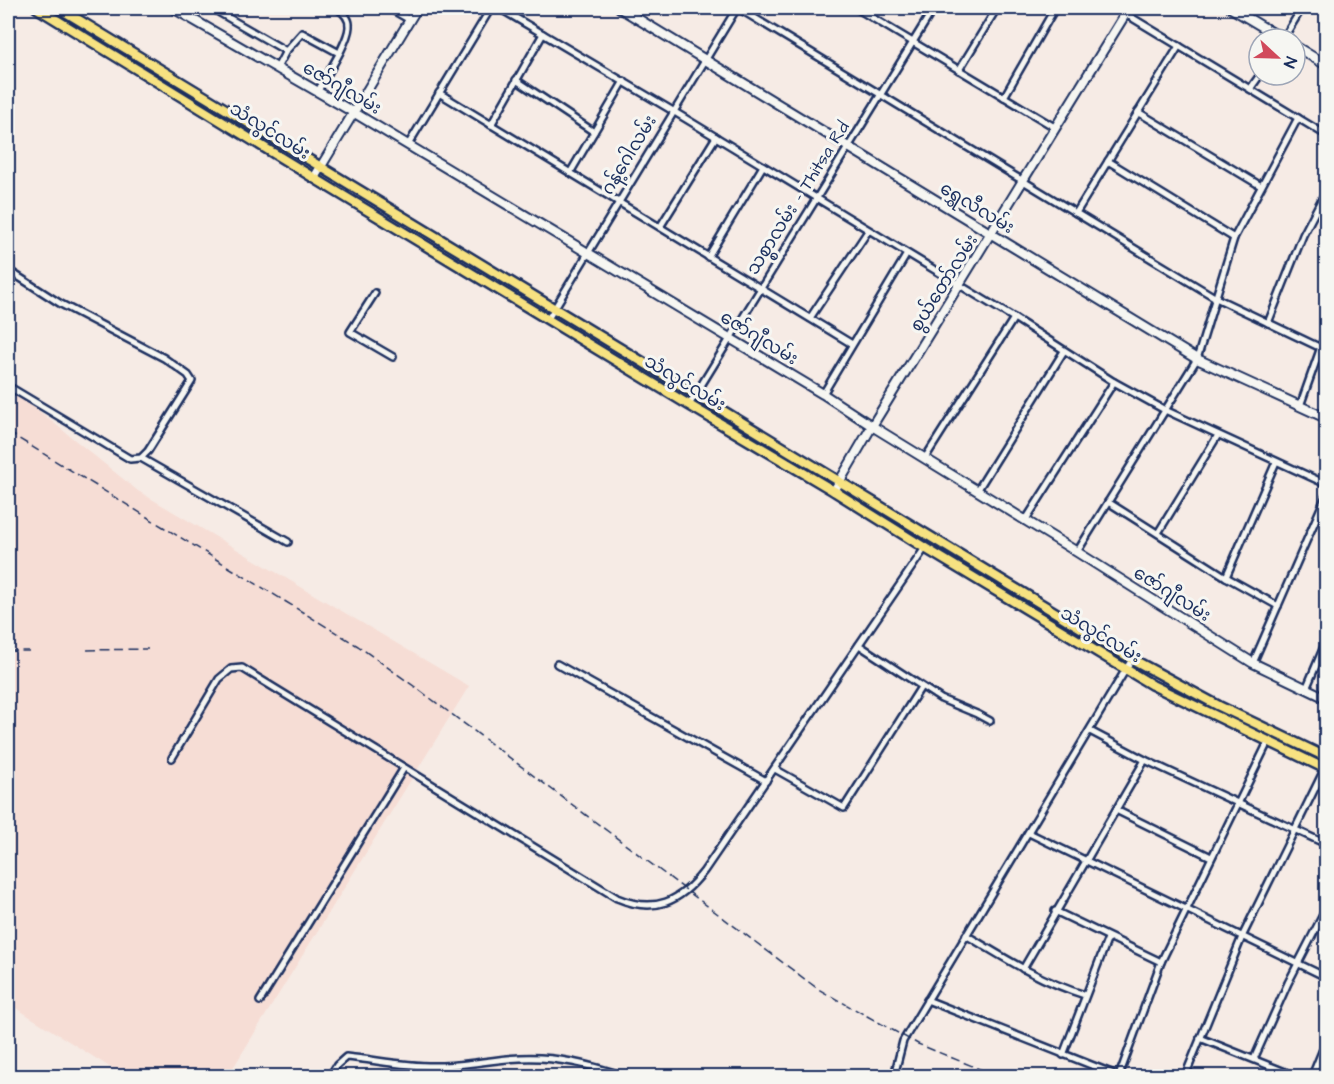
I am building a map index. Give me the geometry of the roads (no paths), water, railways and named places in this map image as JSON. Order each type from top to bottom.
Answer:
[{"type":"main road","name":"သံလွင်လမ်း","points":[[37,8],[1152,685],[1326,769]]},
{"type":"main road","name":"သံလွင်လမ်း","points":[[59,8],[1132,659],[1219,706],[1326,757]]},
{"type":"main road","points":[[164,85],[171,75]]},
{"type":"main road","points":[[432,249],[439,238]]},
{"type":"main road","points":[[976,579],[983,568]]},
{"type":"street","name":"ဇော်ဂျီလမ်း","points":[[173,8],[318,91],[823,394],[1253,663],[1326,698]]},
{"type":"street","points":[[187,16],[193,8]]},
{"type":"street","points":[[213,8],[286,51]]},
{"type":"street","points":[[318,91],[350,27],[349,20],[337,8]]},
{"type":"street","points":[[389,8],[410,20]]},
{"type":"street","points":[[314,178],[417,8]]},
{"type":"street","points":[[408,145],[491,8]]},
{"type":"street","points":[[499,8],[624,81],[1014,318],[1114,382],[1165,411],[1326,484]]},
{"type":"street","name":"ရွှေလီလမ်း","points":[[620,8],[1197,359],[1326,418]]},
{"type":"street","points":[[737,8],[1216,298],[1321,348]]},
{"type":"street","name":"ဂန့်ဂေါလမ်း","points":[[548,318],[737,8]]},
{"type":"street","points":[[858,8],[1056,128]]},
{"type":"street","name":"သစ္စာလမ်း - Thitsa Rd","points":[[689,405],[934,8]]},
{"type":"street","points":[[959,70],[997,8]]},
{"type":"street","points":[[1004,97],[1055,8]]},
{"type":"street","points":[[1116,8],[1127,10],[1179,46],[1326,135]]},
{"type":"street","points":[[1231,8],[1244,11],[1266,27]]},
{"type":"street","points":[[1290,27],[1302,8]]},
{"type":"street","name":"စွယ်တော်လမ်း","points":[[834,491],[1127,10]]},
{"type":"street","points":[[277,68],[286,51],[302,33],[339,53]]},
{"type":"street","points":[[490,125],[543,34]]},
{"type":"street","points":[[1076,213],[1179,46]]},
{"type":"street","points":[[1307,53],[1326,65]]},
{"type":"street","points":[[516,80],[594,132]]},
{"type":"street","points":[[570,173],[624,81]]},
{"type":"street","points":[[439,93],[852,344]]},
{"type":"street","points":[[1138,112],[1261,186]]},
{"type":"street","points":[[1077,552],[1197,359],[1234,238],[1298,118]]},
{"type":"street","points":[[660,227],[716,137]]},
{"type":"street","points":[[1108,161],[1234,238]]},
{"type":"street","points":[[708,257],[763,166]]},
{"type":"street","points":[[1268,323],[1303,235],[1326,191]]},
{"type":"street","points":[[810,318],[868,231]]},
{"type":"street","points":[[823,394],[907,254]]},
{"type":"street","points":[[8,270],[61,304],[164,358],[188,375],[192,381],[148,452],[141,458]]},
{"type":"street","points":[[375,293],[350,332],[393,357]]},
{"type":"street","points":[[925,458],[1014,318]]},
{"type":"street","points":[[1300,406],[1326,333]]},
{"type":"street","points":[[977,492],[1064,351]]},
{"type":"street","points":[[1025,521],[1114,382]]},
{"type":"street","points":[[8,386],[120,454],[130,459],[141,458],[288,542]]},
{"type":"street","points":[[1158,533],[1218,435]]},
{"type":"street","points":[[1226,577],[1276,462]]},
{"type":"street","points":[[1253,663],[1326,496]]},
{"type":"street","points":[[1108,502],[1226,577],[1278,606]]},
{"type":"street","points":[[172,758],[219,679],[231,669],[242,668],[617,898],[646,905],[669,902],[693,886],[925,548]]},
{"type":"street","points":[[1306,688],[1326,642]]},
{"type":"street","points":[[859,645],[941,699],[990,721]]},
{"type":"street","points":[[894,1077],[903,1041],[1132,659]]},
{"type":"street","points":[[557,664],[766,781]]},
{"type":"street","points":[[775,768],[844,808],[921,687]]},
{"type":"street","points":[[1090,731],[1145,760],[1326,844]]},
{"type":"street","points":[[927,1000],[1119,1076],[1161,962],[1268,741]]},
{"type":"street","points":[[1023,969],[1145,760]]},
{"type":"street","points":[[260,1001],[404,768]]},
{"type":"street","points":[[1185,1077],[1242,937],[1326,769]]},
{"type":"street","points":[[1116,810],[1211,857]]},
{"type":"street","points":[[1029,833],[1326,977]]},
{"type":"street","points":[[1254,1059],[1326,909]]},
{"type":"street","points":[[1055,911],[1161,962]]},
{"type":"street","points":[[966,935],[1023,969],[1065,989],[1085,995]]},
{"type":"street","points":[[1063,1055],[1108,938]]},
{"type":"street","points":[[1200,1038],[1295,1077]]},
{"type":"street","points":[[1312,1077],[1326,1042]]},
{"type":"street","points":[[330,1077],[337,1065],[346,1057],[434,1066],[455,1066],[521,1058],[552,1059],[577,1062],[624,1077]]},
{"type":"railway","points":[[8,432],[358,646],[818,989],[918,1044],[997,1076]]},
{"type":"railway","points":[[87,650],[148,649]]},
{"type":"railway","points":[[8,651],[29,651]]}]
